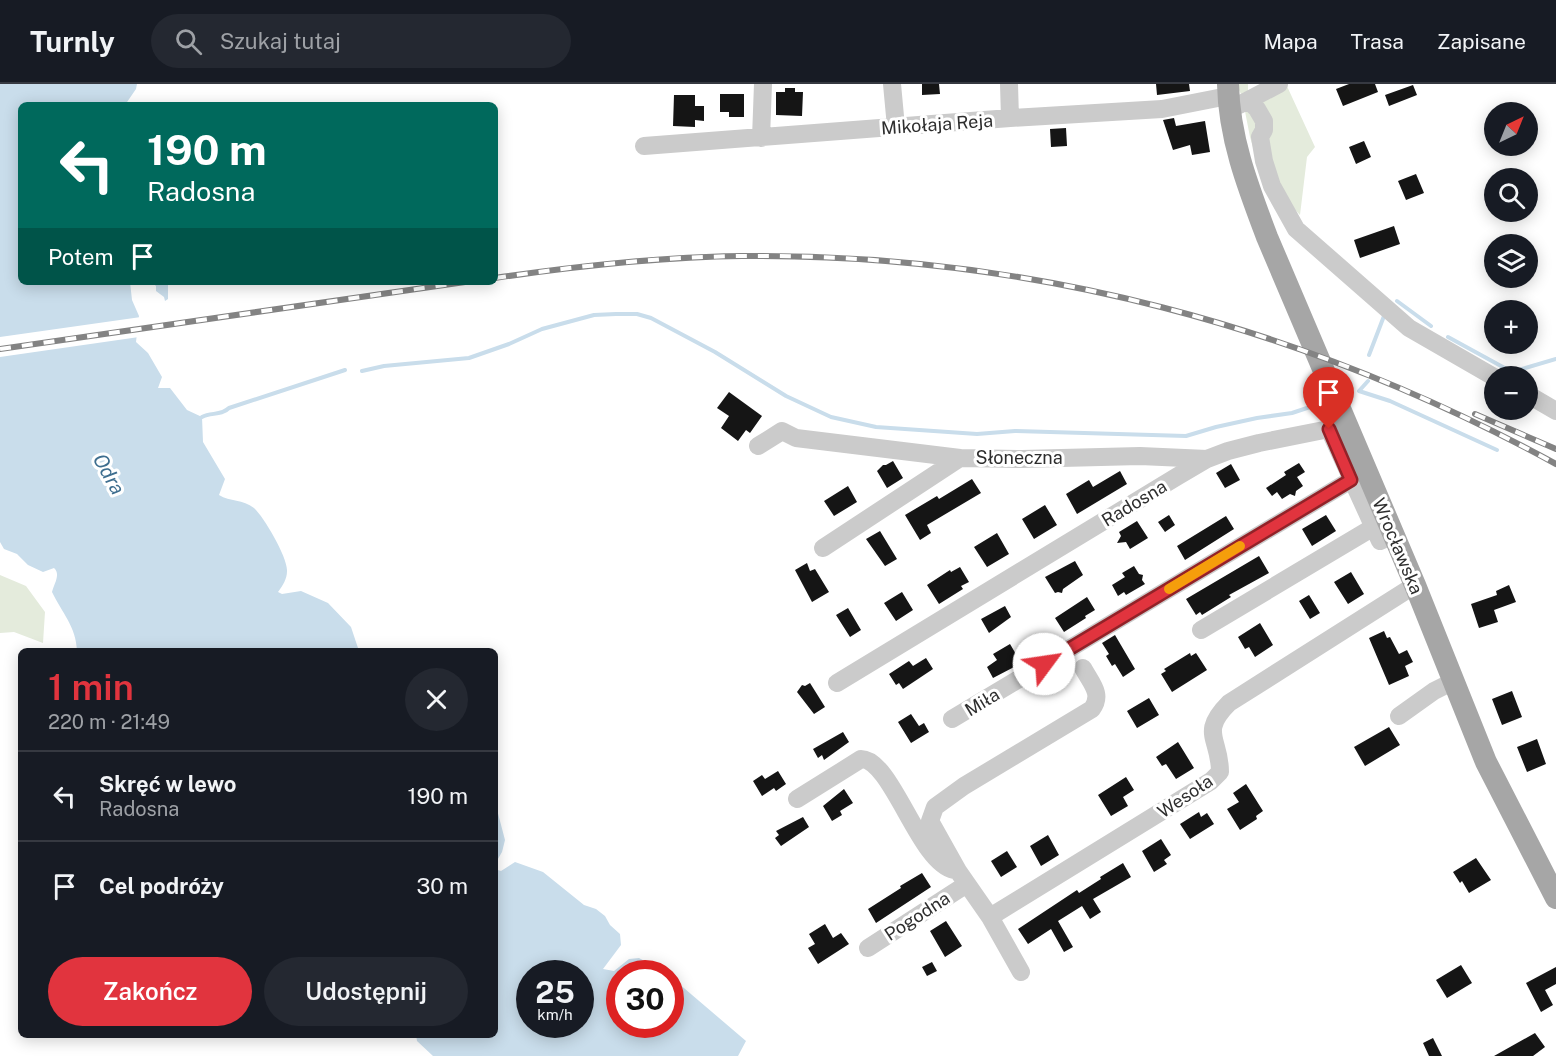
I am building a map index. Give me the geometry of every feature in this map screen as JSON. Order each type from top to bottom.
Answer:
[{"type":"main road","name":"Wrocławska","points":[[1234,98],[1239,159],[1383,531],[1414,585],[1486,762],[1554,890]]},
{"type":"street","points":[[761,138],[762,84]]},
{"type":"street","points":[[892,84],[896,127]]},
{"type":"street","points":[[1009,84],[1010,118]]},
{"type":"street","name":"Mikołaja Reja","points":[[644,146],[1010,118],[1162,109],[1234,98],[1279,84]]},
{"type":"street","points":[[1234,98],[1257,109],[1264,121],[1264,130],[1260,137],[1263,161],[1272,186],[1296,229],[1409,328],[1484,370]]},
{"type":"street","points":[[1538,400],[1556,411]]},
{"type":"street","name":"Radosna","points":[[837,683],[1207,459],[1243,446],[1329,429],[1351,480],[1383,531]]},
{"type":"street","points":[[758,446],[782,431],[796,438],[960,458]]},
{"type":"street","name":"Słoneczna","points":[[823,548],[960,458],[1140,456],[1207,459]]},
{"type":"street","name":"Miła","points":[[952,719],[1351,480]]},
{"type":"street","points":[[1201,630],[1383,531]]},
{"type":"street","name":"Wesoła","points":[[990,917],[1211,781],[1220,772],[1220,758],[1211,730],[1218,714],[1229,703],[1414,585]]},
{"type":"street","points":[[1022,972],[990,917],[962,877],[930,821],[935,807],[964,786],[1092,709],[1097,702],[1097,694],[1083,669]]},
{"type":"street","points":[[1399,716],[1434,691],[1452,682]]},
{"type":"street","points":[[797,799],[861,759],[868,759],[875,763],[890,785],[927,846],[947,869],[962,877]]},
{"type":"street","name":"Pogodna","points":[[868,948],[962,877]]},
{"type":"green space","points":[[1236,84],[1248,84],[1248,92],[1286,84],[1315,147],[1307,157],[1300,215],[1261,175],[1250,137],[1242,96]]},
{"type":"green space","points":[[0,575],[26,586],[45,612],[43,643],[14,632],[0,633]]},
{"type":"water","name":"Odra","points":[[0,84],[137,84],[127,102],[18,102],[18,285],[130,285],[132,300],[139,316],[136,342],[148,353],[162,377],[158,388],[170,388],[187,410],[202,417],[203,442],[225,479],[219,495],[254,508],[280,548],[287,571],[278,592],[282,594],[301,591],[328,603],[351,627],[358,648],[77,648],[71,627],[52,592],[57,576],[56,570],[54,568],[43,572],[28,565],[17,554],[4,549],[0,542]]},
{"type":"water","points":[[168,285],[168,299],[165,301],[164,297],[156,291],[156,286]]},
{"type":"water","points":[[498,813],[505,840],[498,859]]},
{"type":"water","points":[[515,862],[543,872],[584,905],[596,909],[605,916],[610,925],[620,934],[621,945],[610,960],[606,960],[603,969],[606,970],[606,1038],[684,1038],[684,988],[746,1041],[738,1056],[433,1056],[416,1038],[498,1038],[498,870],[501,871]]},
{"type":"pier","points":[[141,317],[139,337],[0,357],[0,337]]},
{"type":"building","points":[[922,84],[939,84],[940,94],[922,95]]},
{"type":"building","points":[[1156,84],[1189,84],[1190,91],[1157,95]]},
{"type":"building","points":[[1349,84],[1375,84],[1378,92],[1343,106],[1336,89]]},
{"type":"building","points":[[1413,85],[1417,95],[1389,106],[1385,95]]},
{"type":"building","points":[[785,88],[795,88],[795,92],[803,92],[802,116],[776,115],[776,92],[785,92]]},
{"type":"building","points":[[720,94],[744,94],[744,117],[729,117],[729,112],[720,112]]},
{"type":"building","points":[[674,95],[695,95],[695,106],[704,106],[704,121],[695,120],[695,127],[673,126]]},
{"type":"building","points":[[1174,118],[1176,126],[1205,121],[1210,152],[1192,155],[1190,145],[1173,150],[1163,120]]},
{"type":"building","points":[[1066,128],[1067,146],[1051,147],[1050,129]]},
{"type":"building","points":[[1364,141],[1371,157],[1356,164],[1349,147]]},
{"type":"building","points":[[1416,174],[1424,193],[1406,200],[1398,181]]},
{"type":"building","points":[[1394,226],[1400,244],[1360,258],[1354,240]]},
{"type":"building","points":[[729,392],[762,416],[750,433],[746,430],[738,441],[721,428],[729,416],[717,408]]},
{"type":"building","points":[[893,461],[903,478],[887,488],[877,471],[883,465]]},
{"type":"building","points":[[1299,463],[1305,472],[1297,477],[1303,486],[1296,491],[1295,496],[1290,494],[1282,499],[1277,492],[1272,496],[1266,488],[1286,475],[1284,472]]},
{"type":"building","points":[[1231,464],[1240,480],[1225,488],[1216,473]]},
{"type":"building","points":[[1120,471],[1127,484],[1077,514],[1066,494],[1089,480],[1093,487]]},
{"type":"building","points":[[972,479],[981,493],[927,525],[931,533],[920,540],[905,515],[937,496],[939,499]]},
{"type":"building","points":[[848,486],[857,502],[834,516],[824,501]]},
{"type":"building","points":[[1045,505],[1057,525],[1034,539],[1022,519]]},
{"type":"building","points":[[1169,515],[1175,525],[1165,532],[1158,522]]},
{"type":"building","points":[[1326,515],[1336,531],[1312,546],[1302,529]]},
{"type":"building","points":[[1226,516],[1234,529],[1185,560],[1177,546]]},
{"type":"building","points":[[1137,521],[1148,538],[1130,549],[1126,542],[1117,543],[1121,536],[1119,532]]},
{"type":"building","points":[[880,531],[897,559],[885,566],[866,539]]},
{"type":"building","points":[[997,533],[1009,554],[987,567],[974,547]]},
{"type":"building","points":[[1259,556],[1269,573],[1229,595],[1231,597],[1202,615],[1200,612],[1196,615],[1186,599]]},
{"type":"building","points":[[1075,561],[1083,575],[1063,589],[1062,593],[1055,593],[1045,577]]},
{"type":"building","points":[[807,563],[810,571],[815,569],[829,592],[812,602],[795,570]]},
{"type":"building","points":[[1134,566],[1139,574],[1143,575],[1142,580],[1145,584],[1126,595],[1124,592],[1118,596],[1112,585],[1125,577],[1122,573]]},
{"type":"building","points":[[960,567],[969,582],[961,586],[963,589],[939,604],[927,585],[950,570],[951,572]]},
{"type":"building","points":[[1351,572],[1364,594],[1348,604],[1334,582]]},
{"type":"building","points":[[1509,585],[1516,602],[1494,610],[1498,622],[1479,628],[1471,604],[1497,595],[1496,591]]},
{"type":"building","points":[[902,592],[913,610],[896,621],[884,603]]},
{"type":"building","points":[[1309,595],[1320,613],[1310,619],[1299,601]]},
{"type":"building","points":[[1087,597],[1095,610],[1064,632],[1055,618]]},
{"type":"building","points":[[1005,606],[1011,617],[989,633],[981,619]]},
{"type":"building","points":[[848,608],[861,630],[850,637],[836,615]]},
{"type":"building","points":[[1260,623],[1273,645],[1255,657],[1249,647],[1245,649],[1238,637]]},
{"type":"building","points":[[1384,631],[1399,654],[1407,650],[1413,662],[1405,666],[1409,676],[1389,685],[1369,638]]},
{"type":"building","points":[[1115,635],[1135,669],[1123,677],[1115,664],[1112,666],[1106,656],[1109,654],[1102,643]]},
{"type":"building","points":[[1010,644],[1020,661],[1015,664],[1016,666],[993,678],[987,667],[997,660],[993,654]]},
{"type":"building","points":[[1190,653],[1191,656],[1196,653],[1207,670],[1172,692],[1161,674],[1166,671],[1164,669]]},
{"type":"building","points":[[926,658],[933,669],[903,689],[899,683],[896,685],[889,674],[909,661],[913,666]]},
{"type":"building","points":[[810,683],[825,707],[814,714],[797,692],[802,685]]},
{"type":"building","points":[[1512,691],[1522,717],[1502,725],[1492,699]]},
{"type":"building","points":[[1149,698],[1159,715],[1137,728],[1127,711]]},
{"type":"building","points":[[911,714],[919,726],[924,723],[929,732],[911,743],[898,722]]},
{"type":"building","points":[[1389,727],[1400,745],[1365,766],[1354,747]]},
{"type":"building","points":[[843,732],[849,742],[824,760],[822,755],[818,758],[813,749]]},
{"type":"building","points":[[1537,739],[1546,764],[1527,772],[1517,747]]},
{"type":"building","points":[[1178,742],[1194,768],[1176,779],[1166,764],[1162,766],[1156,757]]},
{"type":"building","points":[[778,771],[786,784],[762,796],[753,781],[762,775],[765,779]]},
{"type":"building","points":[[1126,777],[1134,790],[1123,797],[1128,806],[1111,816],[1098,795]]},
{"type":"building","points":[[1246,784],[1263,811],[1256,816],[1257,819],[1240,830],[1227,809],[1239,802],[1233,793]]},
{"type":"building","points":[[844,789],[853,803],[840,811],[842,815],[832,821],[823,806]]},
{"type":"building","points":[[1199,812],[1201,817],[1207,813],[1214,824],[1190,839],[1180,824]]},
{"type":"building","points":[[803,817],[809,827],[781,846],[775,838],[779,835],[776,831]]},
{"type":"building","points":[[1048,835],[1059,855],[1041,866],[1030,846]]},
{"type":"building","points":[[1161,839],[1171,855],[1164,860],[1167,864],[1154,872],[1142,851]]},
{"type":"building","points":[[1007,851],[1017,867],[1001,877],[991,861]]},
{"type":"building","points":[[1476,858],[1491,880],[1469,893],[1453,872]]},
{"type":"building","points":[[1123,863],[1131,877],[1093,899],[1101,912],[1090,919],[1082,906],[1058,921],[1073,947],[1064,952],[1051,929],[1028,944],[1018,929],[1077,890],[1079,893]]},
{"type":"building","points":[[922,873],[931,887],[876,923],[868,909]]},
{"type":"building","points":[[946,921],[962,946],[945,957],[930,931]]},
{"type":"building","points":[[825,924],[833,938],[841,933],[849,944],[818,964],[808,948],[815,944],[809,934]]},
{"type":"building","points":[[932,962],[937,971],[927,976],[922,967]]},
{"type":"building","points":[[1461,965],[1472,983],[1447,998],[1436,980]]},
{"type":"building","points":[[1556,967],[1556,984],[1545,990],[1553,1005],[1541,1012],[1526,983]]},
{"type":"building","points":[[1535,1033],[1545,1047],[1533,1056],[1494,1056]]},
{"type":"building","points":[[1433,1038],[1442,1056],[1429,1056],[1423,1043]]},
{"type":"waterway","points":[[1397,301],[1431,326]]},
{"type":"waterway","points":[[362,371],[384,366],[469,358],[542,329],[594,315],[637,314],[651,318],[715,352],[786,396],[831,417],[876,427],[977,434],[1015,431],[1186,436],[1257,418],[1292,413],[1313,406]]},
{"type":"waterway","points":[[1369,355],[1384,316]]},
{"type":"waterway","points":[[1448,337],[1512,372],[1556,359]]},
{"type":"waterway","points":[[202,417],[223,412],[229,408],[345,370]]},
{"type":"waterway","points":[[1368,381],[1359,391],[1390,401],[1497,450]]},
{"type":"railway","points":[[498,278],[618,263],[742,256],[849,258],[955,268],[1060,284],[1163,308],[1264,337],[1364,373],[1461,416],[1556,464]]},
{"type":"railway","points":[[0,349],[444,285]]},
{"type":"railway","points":[[1475,414],[1556,449]]},
{"type":"slow traffic","points":[[1169,589],[1240,546]]},
{"type":"route","points":[[1044,664],[1351,480],[1329,429]]}]
